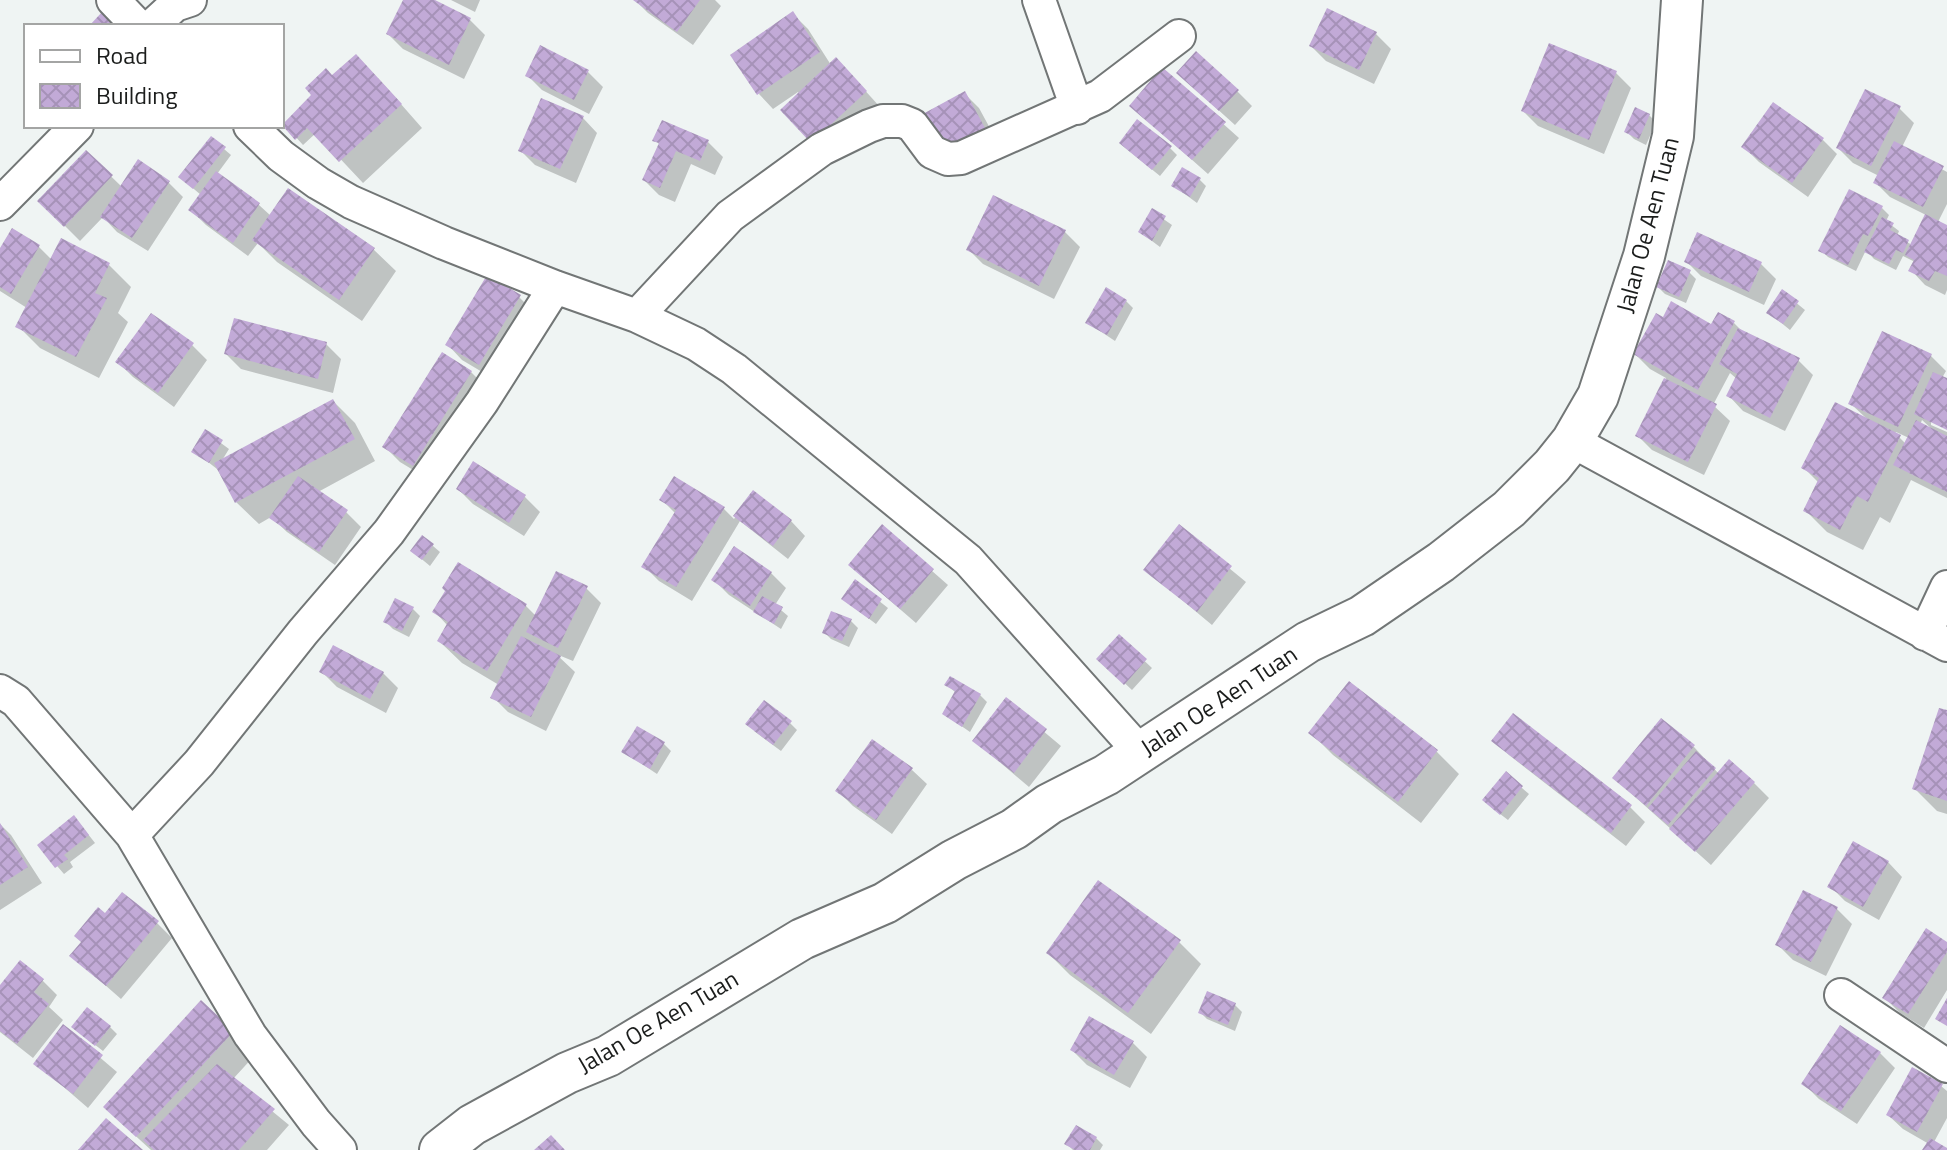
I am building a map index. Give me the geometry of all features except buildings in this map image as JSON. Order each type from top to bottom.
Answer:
[{"type":"street","points":[[113,0],[136,24]]},
{"type":"street","points":[[154,24],[175,5],[190,0]]},
{"type":"street","points":[[1039,0],[1077,108]]},
{"type":"street","name":"Jalan Oe Aen Tuan","points":[[440,1150],[472,1125],[567,1073],[608,1056],[802,939],[885,903],[954,860],[1014,829],[1049,804],[1106,775],[1308,642],[1362,616],[1441,562],[1509,509],[1572,441],[1598,396],[1644,256],[1673,136],[1682,0]]},
{"type":"street","points":[[637,316],[730,216],[822,149],[883,121],[902,121],[912,125],[928,148],[948,159],[961,158],[1100,96],[1179,36]]},
{"type":"street","points":[[0,204],[75,128]]},
{"type":"street","points":[[252,128],[281,156],[351,202],[555,287],[637,316],[696,344],[734,369],[968,560],[1140,752]]},
{"type":"street","points":[[132,835],[199,763],[303,632],[389,532],[482,402],[555,287]]},
{"type":"street","points":[[1572,441],[1936,640],[1947,587]]},
{"type":"street","points":[[0,691],[16,701],[132,835],[250,1035],[340,1150]]},
{"type":"street","points":[[1841,995],[1947,1066]]}]
